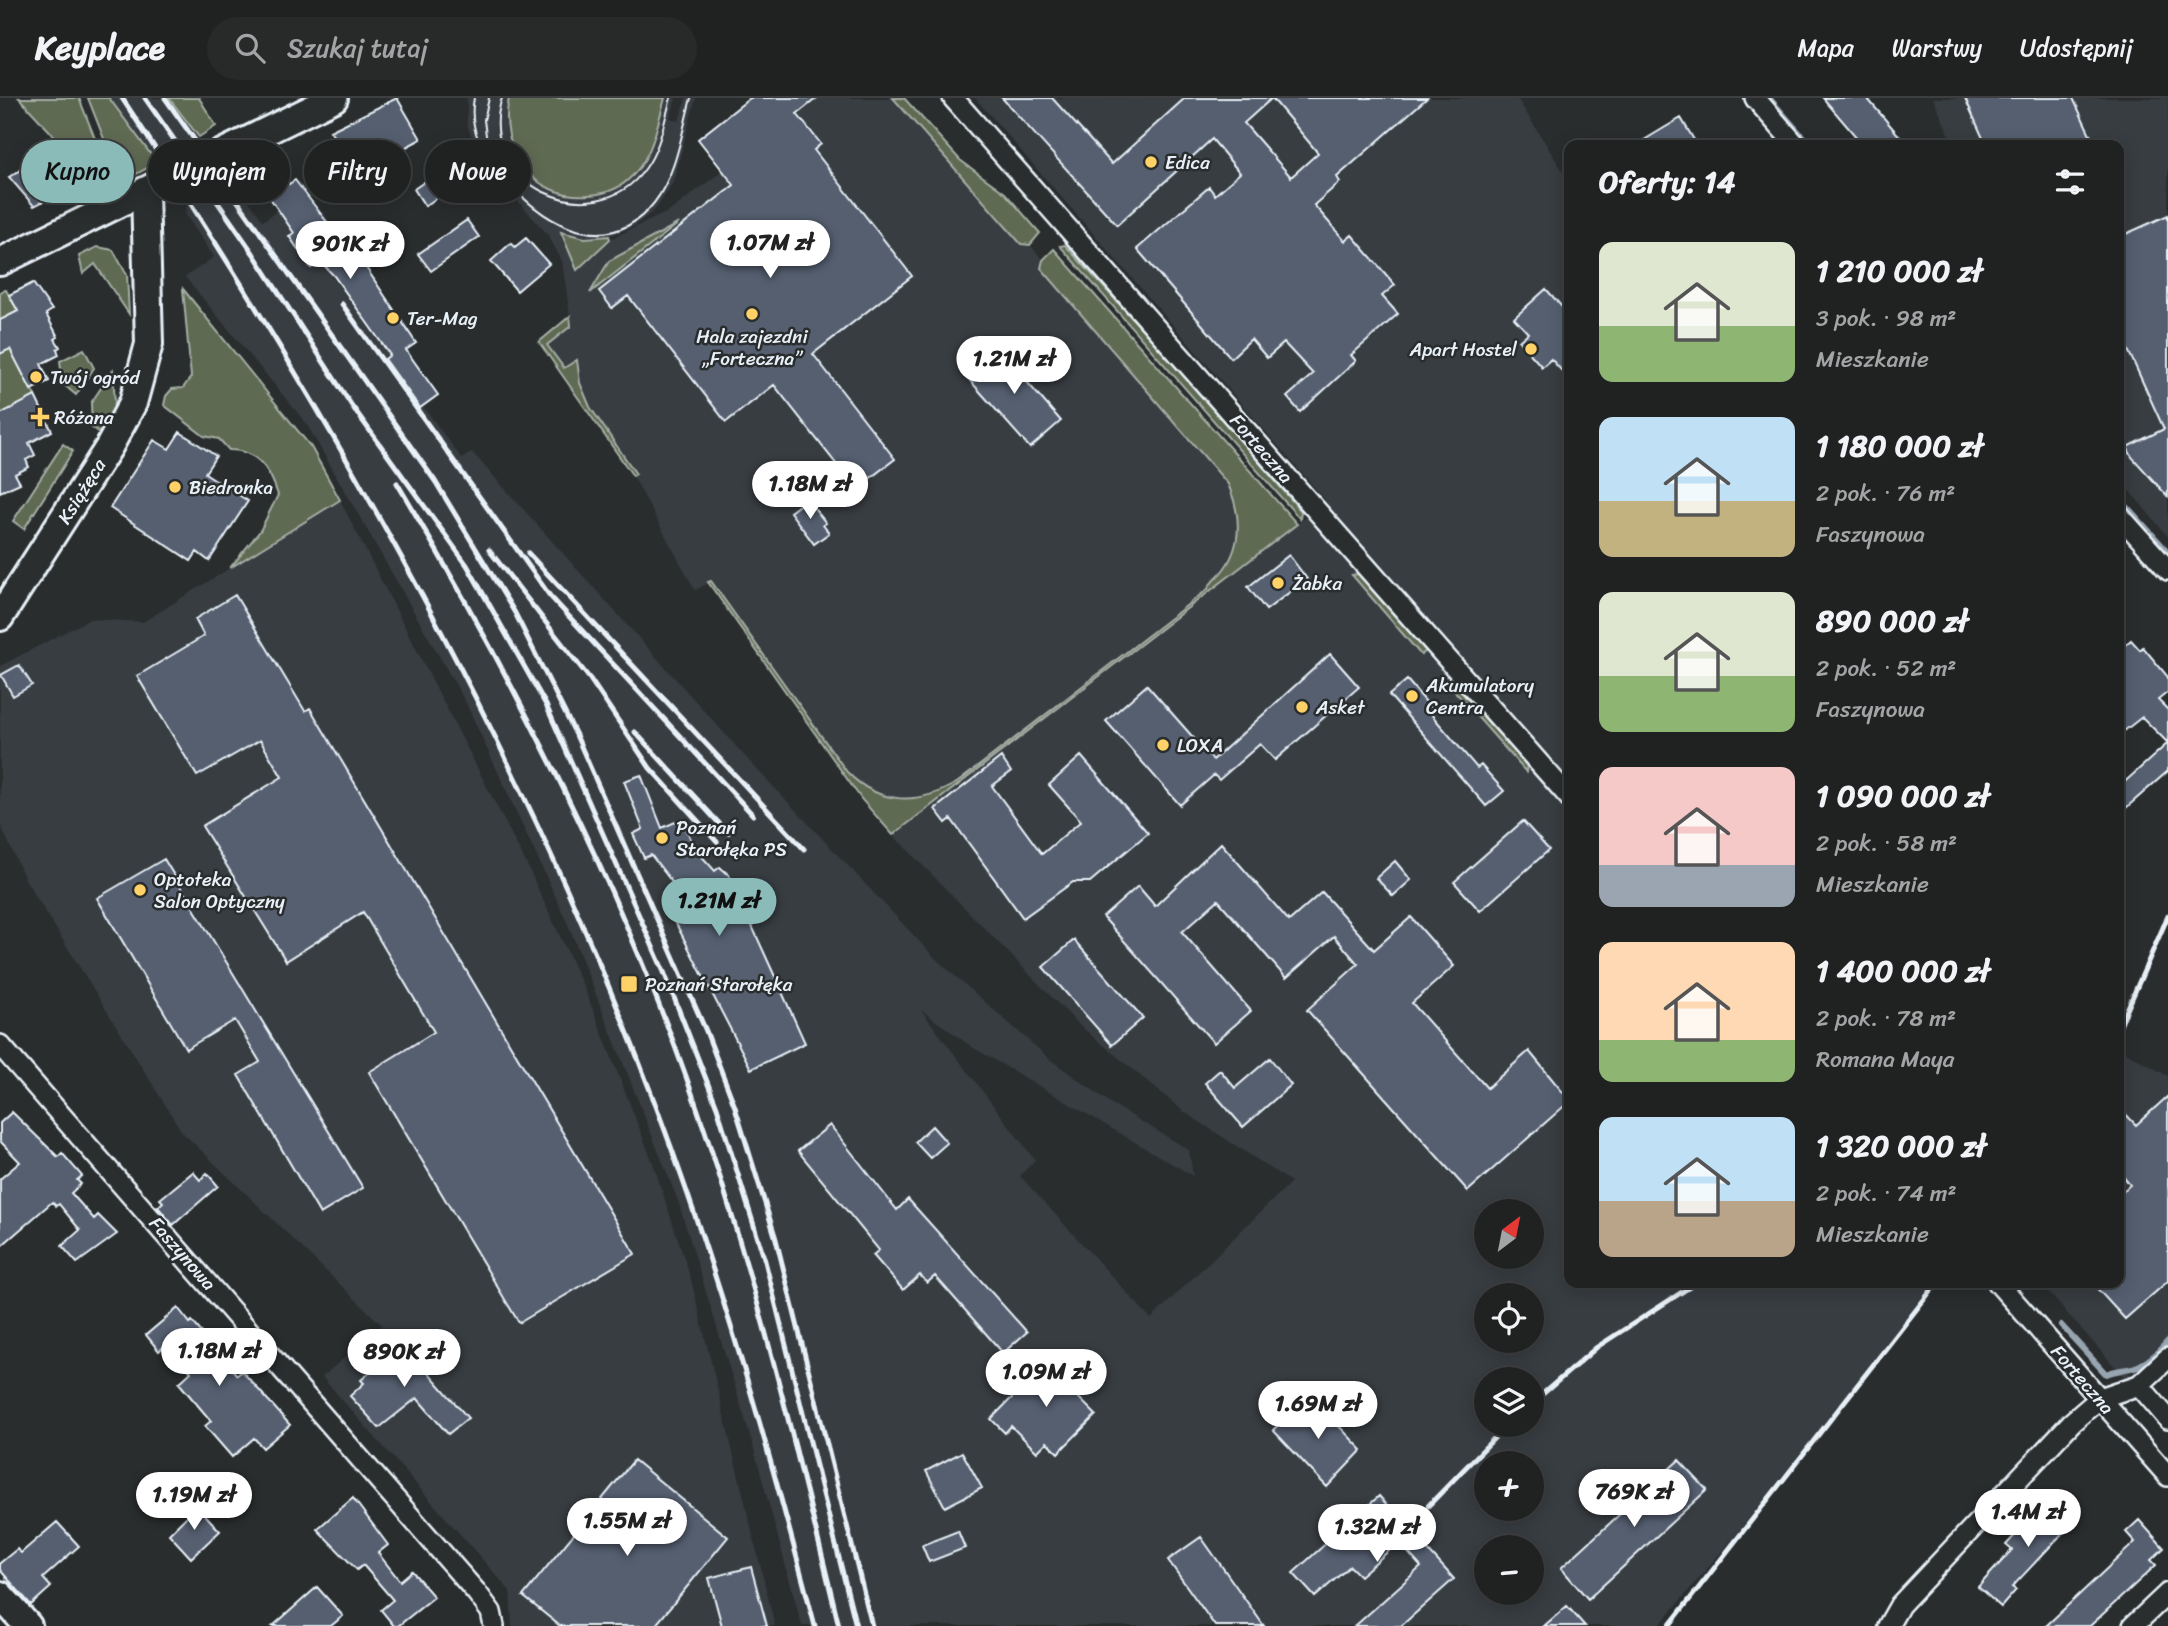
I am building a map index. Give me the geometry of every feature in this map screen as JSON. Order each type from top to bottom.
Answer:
[{"type":"street","points":[[0,262],[334,98]]},
{"type":"street","name":"Forteczna","points":[[953,98],[1564,791]]},
{"type":"street","points":[[1755,98],[1792,140]]},
{"type":"street","name":"Książęca","points":[[0,617],[109,447],[133,402],[149,344],[145,191]]},
{"type":"street","points":[[2124,520],[2168,570]]},
{"type":"street","name":"Faszynowa","points":[[0,1045],[477,1593],[491,1612],[494,1626]]},
{"type":"street","name":"Forteczna","points":[[2002,1288],[2168,1476]]},
{"type":"street","points":[[1888,1626],[1900,1605],[2072,1422],[2100,1398],[2139,1385],[2168,1358]]},
{"type":"street","points":[[2139,1385],[2168,1419]]},
{"type":"street","points":[[2133,1626],[2168,1593]]},
{"type":"street","points":[[0,1594],[28,1626]]},
{"type":"shaded area","points":[[109,98],[171,98],[199,137],[194,140],[148,140],[148,151]]},
{"type":"shaded area","points":[[467,98],[509,98],[506,115],[508,140],[473,140],[467,124]]},
{"type":"shaded area","points":[[665,98],[676,98],[670,118],[679,121],[686,98],[696,98],[673,182],[657,208],[635,226],[609,236],[585,238],[562,233],[577,270],[610,239],[670,211],[817,98],[902,98],[1283,535],[1326,501],[975,98],[1517,98],[1564,173],[1564,1288],[1930,1288],[1743,1526],[1659,1626],[802,1626],[752,1442],[678,1201],[567,922],[466,703],[306,423],[185,277],[214,257],[185,214],[186,207],[192,203],[250,203],[263,221],[278,210],[295,232],[323,212],[345,244],[321,262],[390,355],[385,359],[420,408],[423,406],[462,459],[472,452],[752,764],[937,960],[1051,1060],[1112,1104],[1189,1150],[1193,1176],[972,1047],[921,1010],[1035,1160],[1020,1176],[1151,1319],[1291,1182],[1183,1111],[1079,1025],[862,800],[709,583],[695,590],[633,476],[539,342],[570,316],[562,261],[548,235],[520,203],[531,203],[531,179],[554,192],[578,196],[616,188],[654,137]]},
{"type":"shaded area","points":[[1933,98],[2168,98],[2168,537],[2124,484],[2124,140],[1952,140]]},
{"type":"shaded area","points":[[340,500],[526,863],[586,992],[653,1163],[691,1279],[775,1626],[512,1626],[510,1591],[322,1377],[382,1325],[182,1132],[25,879],[0,824],[0,666],[90,619],[143,622]]},
{"type":"shaded area","points":[[2124,1051],[2168,1076],[2168,1338],[2125,1378],[2044,1288],[2124,1288]]},
{"type":"green space","points":[[19,98],[79,98],[96,140],[58,140]]},
{"type":"green space","points":[[88,98],[109,98],[148,151],[148,168],[134,175],[134,140],[104,140]]},
{"type":"green space","points":[[169,98],[199,98],[216,126],[199,137]]},
{"type":"green space","points":[[509,98],[665,98],[648,153],[636,172],[615,189],[589,195],[569,194],[551,189],[536,180],[531,175],[531,140],[510,140],[507,117]]},
{"type":"green space","points":[[893,98],[904,98],[960,160],[1005,193],[1040,233],[1030,245],[1021,244]]},
{"type":"green space","points":[[679,223],[590,293],[609,261]]},
{"type":"green space","points":[[561,232],[585,238],[609,236],[610,239],[577,270]]},
{"type":"green space","points":[[1065,245],[1187,378],[1301,511],[1300,519],[1060,246]]},
{"type":"green space","points":[[97,247],[113,250],[127,275],[129,314],[95,264],[83,274],[79,256]]},
{"type":"green space","points":[[1054,249],[1297,524],[893,835],[862,800],[708,582],[711,581],[847,772],[873,791],[887,796],[915,798],[944,790],[958,782],[1208,589],[1224,569],[1234,549],[1237,516],[1228,484],[1041,268],[1043,260]]},
{"type":"green space","points":[[183,289],[311,447],[340,500],[230,568],[260,531],[278,495],[271,477],[255,457],[229,450],[219,439],[204,436],[164,405],[166,396],[172,389],[183,388],[191,377]]},
{"type":"green space","points":[[6,290],[18,311],[23,373],[35,396],[0,441],[0,292]]},
{"type":"green space","points":[[570,316],[571,326],[547,345],[564,368],[577,360],[580,383],[590,407],[636,474],[633,476],[539,342]]},
{"type":"green space","points":[[84,349],[94,368],[76,395],[63,384],[60,361]]},
{"type":"green space","points":[[113,370],[115,404],[104,435],[92,428],[91,403]]},
{"type":"green space","points":[[63,444],[73,451],[24,529],[13,521]]},
{"type":"green space","points":[[1358,574],[1426,651],[1421,655],[1352,575]]},
{"type":"green space","points":[[1454,684],[1527,765],[1526,772],[1451,687]]},
{"type":"building","points":[[397,98],[421,139],[411,144],[411,140],[336,140],[330,131]]},
{"type":"building","name":"Hala zajezdni „Forteczna”","points":[[750,98],[817,98],[797,114],[821,144],[814,150],[912,276],[813,354],[895,459],[856,489],[774,385],[726,422],[628,296],[612,308],[599,291],[734,185],[698,139]]},
{"type":"building","points":[[1002,98],[1052,98],[1112,164],[1185,98],[1272,98],[1427,98],[1337,177],[1340,182],[1314,205],[1345,241],[1352,235],[1395,285],[1382,296],[1398,314],[1351,355],[1356,361],[1300,412],[1287,397],[1313,374],[1284,343],[1267,358],[1251,339],[1231,358],[1137,249],[1209,187],[1215,195],[1240,173],[1212,139],[1117,225]],"holes":[[[1272,98],[1318,153],[1291,177],[1244,123]]]},
{"type":"building","points":[[1823,98],[1867,98],[1903,140],[1859,140]]},
{"type":"building","points":[[1965,98],[2073,98],[2093,140],[1984,140]]},
{"type":"building","points":[[1681,118],[1694,140],[1644,140]]},
{"type":"building","points":[[21,170],[21,191],[9,177]]},
{"type":"building","points":[[295,180],[304,192],[304,203],[313,203],[356,260],[359,257],[416,343],[406,350],[438,395],[420,408],[385,359],[390,355],[334,276],[321,262],[311,268],[289,236],[294,233],[273,203],[290,203],[290,183]]},
{"type":"building","points":[[425,181],[425,203],[429,203],[425,206],[414,189]]},
{"type":"building","points":[[2168,215],[2168,497],[2132,457],[2127,447],[2164,429],[2124,341],[2124,235]]},
{"type":"building","points":[[467,220],[479,237],[431,271],[418,254]]},
{"type":"building","points":[[526,238],[549,264],[517,291],[491,261],[511,243],[515,247]]},
{"type":"building","points":[[33,283],[52,310],[46,314],[60,347],[57,349],[59,355],[41,364],[49,381],[31,390],[10,349],[0,354],[0,320],[18,311],[9,295]]},
{"type":"building","points":[[1546,289],[1564,309],[1564,373],[1551,359],[1542,367],[1519,341],[1528,333],[1514,318]]},
{"type":"building","points":[[998,348],[1008,360],[1016,353],[1028,366],[1020,374],[1061,421],[1030,448],[966,376]]},
{"type":"building","points":[[35,396],[52,431],[29,443],[35,455],[26,460],[29,467],[15,474],[20,483],[0,492],[0,414]]},
{"type":"building","name":"Biedronka","points":[[180,432],[216,456],[205,473],[248,501],[209,561],[197,552],[191,561],[110,508],[154,440],[169,449]]},
{"type":"building","points":[[807,499],[826,523],[823,525],[829,533],[814,544],[790,512]]},
{"type":"building","name":"Żabka","points":[[1289,555],[1307,579],[1266,610],[1248,587]]},
{"type":"building","points":[[235,595],[305,711],[310,708],[635,1254],[519,1323],[369,1072],[434,1032],[363,912],[286,961],[202,826],[282,777],[260,740],[197,776],[137,676],[204,636],[195,619]]},
{"type":"building","points":[[2131,640],[2140,650],[2143,647],[2168,677],[2168,692],[2158,700],[2168,710],[2168,743],[2142,717],[2124,731],[2124,646]]},
{"type":"building","points":[[1330,654],[1359,687],[1275,760],[1260,744],[1219,780],[1214,775],[1180,805],[1106,721],[1147,685],[1213,760]]},
{"type":"building","points":[[19,665],[32,685],[13,696],[1,675]]},
{"type":"building","points":[[1407,680],[1433,710],[1430,713],[1477,768],[1481,765],[1504,791],[1486,806],[1389,695]]},
{"type":"building","points":[[2168,743],[2168,771],[2124,810],[2124,783]]},
{"type":"building","points":[[1081,756],[1148,833],[1090,882],[1073,882],[1023,918],[951,819],[946,823],[935,809],[1001,757],[1011,772],[992,786],[1042,854],[1081,821],[1049,785]]},
{"type":"building","points":[[641,775],[662,828],[682,819],[695,849],[715,871],[720,867],[729,875],[805,1043],[751,1069],[670,912],[685,899],[651,855],[644,858],[633,834],[643,829],[624,781]]},
{"type":"building","points":[[1523,821],[1549,850],[1480,911],[1454,882]]},
{"type":"building","points":[[1221,843],[1289,921],[1322,892],[1374,950],[1411,917],[1454,966],[1412,1003],[1487,1088],[1529,1051],[1564,1094],[1564,1106],[1468,1191],[1307,1010],[1358,964],[1334,936],[1286,978],[1218,900],[1182,932],[1251,1011],[1214,1043],[1103,917],[1138,886],[1155,906]]},
{"type":"building","points":[[164,859],[363,1188],[320,1214],[238,1075],[260,1062],[235,1020],[186,1049],[97,898]]},
{"type":"building","points":[[1395,861],[1411,880],[1393,896],[1376,878]]},
{"type":"building","points":[[1074,940],[1143,1018],[1112,1045],[1043,967]]},
{"type":"building","points":[[1270,1058],[1291,1085],[1243,1127],[1205,1083],[1220,1070],[1235,1088]]},
{"type":"building","points":[[2168,1096],[2168,1281],[2125,1319],[2097,1288],[2124,1288],[2124,1190],[2130,1185],[2124,1177],[2124,1112],[2136,1125]]},
{"type":"building","points":[[12,1112],[58,1157],[62,1153],[82,1176],[77,1180],[81,1184],[71,1193],[94,1219],[98,1215],[117,1234],[77,1263],[62,1246],[80,1230],[59,1204],[56,1206],[52,1202],[0,1247],[0,1179],[20,1162],[0,1141],[0,1123]]},
{"type":"building","points":[[830,1125],[897,1210],[908,1199],[1027,1332],[1003,1353],[935,1276],[927,1283],[920,1275],[903,1290],[873,1255],[879,1250],[798,1151]]},
{"type":"building","points":[[932,1126],[947,1143],[930,1158],[915,1142]]},
{"type":"building","points":[[193,1172],[200,1180],[207,1173],[218,1186],[173,1225],[158,1207],[163,1202],[160,1199]]},
{"type":"building","points":[[178,1308],[237,1375],[242,1371],[290,1425],[263,1448],[254,1438],[232,1457],[205,1426],[211,1421],[179,1383],[191,1372],[167,1344],[159,1351],[146,1335]]},
{"type":"building","points":[[397,1336],[468,1418],[448,1434],[417,1398],[379,1428],[350,1396],[364,1383],[361,1380],[384,1360],[378,1352]]},
{"type":"building","points":[[1056,1353],[1075,1372],[1064,1383],[1096,1415],[1058,1453],[1047,1442],[1037,1452],[1011,1426],[1005,1433],[991,1419]]},
{"type":"building","points":[[1309,1395],[1362,1450],[1327,1487],[1273,1430]]},
{"type":"building","points":[[962,1452],[982,1488],[945,1507],[926,1471]]},
{"type":"building","points":[[634,1460],[728,1537],[655,1626],[560,1626],[523,1596]]},
{"type":"building","points":[[1679,1460],[1707,1490],[1588,1599],[1561,1568]]},
{"type":"building","points":[[2052,1495],[2077,1518],[2012,1587],[2016,1590],[2001,1607],[1978,1587],[2012,1550],[2006,1545]]},
{"type":"building","points":[[1379,1496],[1454,1579],[1401,1626],[1355,1626],[1421,1567],[1399,1542],[1360,1576],[1350,1566],[1315,1597],[1293,1573]]},
{"type":"building","points":[[353,1498],[388,1545],[378,1553],[400,1581],[412,1571],[434,1597],[398,1626],[394,1626],[381,1610],[393,1600],[363,1565],[357,1570],[317,1529]]},
{"type":"building","points":[[197,1506],[220,1531],[191,1558],[169,1534]]},
{"type":"building","points":[[2139,1520],[2164,1548],[2151,1560],[2156,1565],[2090,1626],[2046,1626],[2135,1542],[2126,1532]]},
{"type":"building","points":[[57,1522],[79,1546],[43,1578],[51,1587],[31,1605],[0,1570],[0,1563],[17,1549],[21,1553]]},
{"type":"building","points":[[958,1531],[965,1548],[929,1562],[922,1545]]},
{"type":"building","points":[[1201,1537],[1264,1626],[1215,1626],[1168,1560]]},
{"type":"building","points":[[751,1567],[767,1626],[722,1626],[709,1578]]},
{"type":"building","points":[[317,1587],[343,1616],[331,1626],[273,1626]]},
{"type":"building","points":[[1567,1606],[1585,1626],[1544,1626]]},
{"type":"waterway","points":[[1769,98],[1806,140]]},
{"type":"waterway","points":[[2124,503],[2168,552]]},
{"type":"waterway","points":[[2061,1325],[2106,1374],[2140,1365],[2168,1341]]},
{"type":"tram line","points":[[474,98],[473,123],[476,134],[486,155],[509,183],[524,199],[559,223],[598,233],[617,230],[636,220],[662,192],[673,166],[691,98]]},
{"type":"tram line","points":[[487,140],[484,120],[489,98]]},
{"type":"tram line","points":[[502,98],[498,128],[505,155],[521,177],[544,192],[570,200],[597,200],[623,190],[645,169],[658,144],[671,98]]},
{"type":"railway","points":[[122,98],[287,359],[366,493],[440,629],[510,767],[575,907],[635,1050],[706,1248],[756,1409],[815,1626]]},
{"type":"railway","points":[[145,98],[253,253],[352,406],[467,565],[546,705],[664,972],[717,1107],[765,1261],[856,1626]]},
{"type":"railway","points":[[165,98],[435,481],[515,613],[576,735],[706,1031],[735,1107],[776,1239],[872,1626]]},
{"type":"railway","points":[[342,304],[550,596],[753,815]]},
{"type":"railway","points":[[397,483],[476,620],[584,831],[676,1049],[746,1263],[839,1626]]},
{"type":"railway","points":[[489,550],[590,679],[650,768],[717,842]]},
{"type":"railway","points":[[528,553],[804,849]]},
{"type":"railway","points":[[635,732],[728,833]]},
{"type":"railway","points":[[2124,1017],[2168,916]]},
{"type":"railway","points":[[1544,1393],[1597,1347],[1688,1288]]},
{"type":"railway","points":[[1669,1626],[1933,1288]]},
{"type":"railway","points":[[1428,1506],[1495,1437]]},
{"type":"place","name":"Edica","points":[[1151,162]]},
{"type":"place","name":"Hala zajezdni „Forteczna”","points":[[752,314]]},
{"type":"place","name":"Ter-Mag","points":[[393,318]]},
{"type":"place","name":"Apart Hostel","points":[[1531,349]]},
{"type":"place","name":"Twój ogród","points":[[36,377]]},
{"type":"place","name":"Różana","points":[[40,417]]},
{"type":"place","name":"Biedronka","points":[[175,487]]},
{"type":"place","name":"Żabka","points":[[1278,583]]},
{"type":"place","name":"Akumulatory Centra","points":[[1412,696]]},
{"type":"place","name":"Asket","points":[[1302,707]]},
{"type":"place","name":"LOXA","points":[[1163,745]]},
{"type":"place","name":"Poznań Starołęka PS","points":[[662,838]]},
{"type":"place","name":"Optoteka Salon Optyczny","points":[[140,890]]},
{"type":"place","name":"Poznań Starołęka","points":[[629,984]]}]
